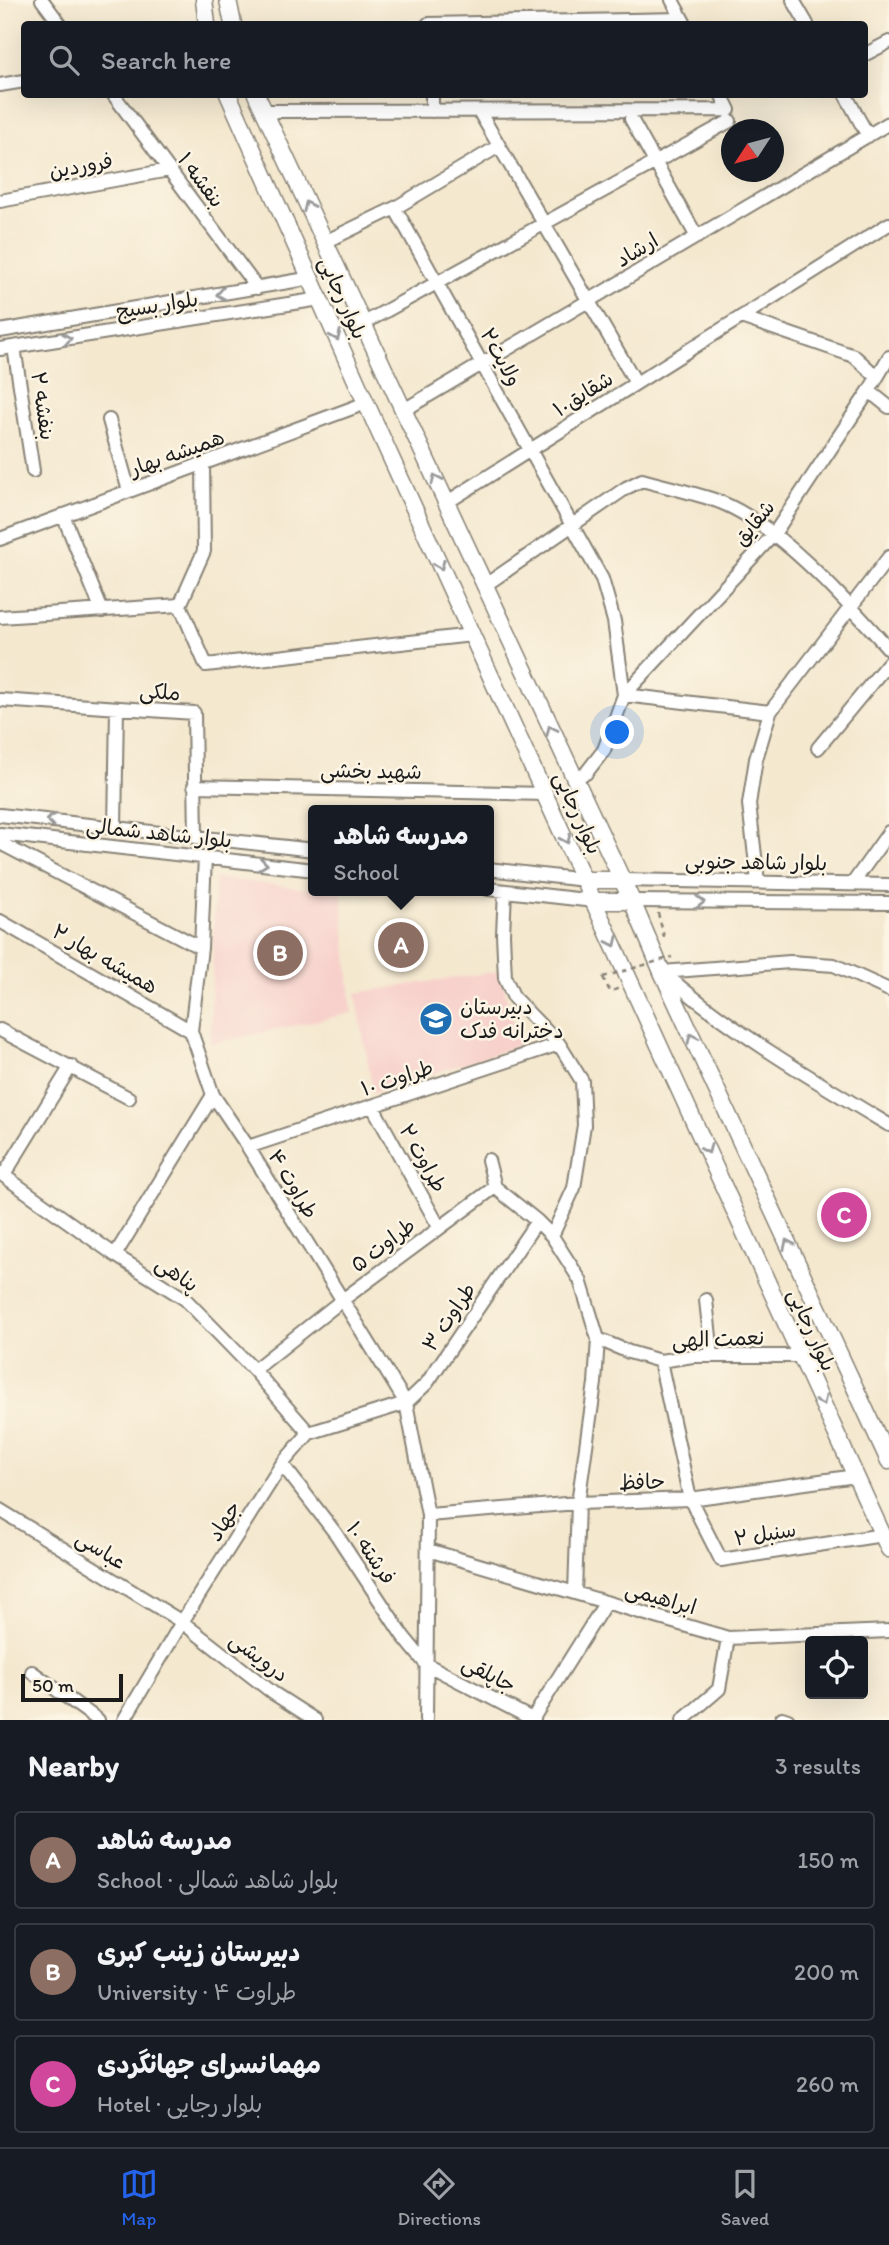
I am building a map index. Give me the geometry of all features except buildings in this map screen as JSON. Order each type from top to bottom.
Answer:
[{"type":"main road","points":[[204,0],[207,21]]},
{"type":"main road","points":[[229,0],[232,21]]},
{"type":"main road","name":"بلوار رجایی","points":[[230,98],[366,403],[886,1542]]},
{"type":"main road","name":"بلوار رجایی","points":[[258,98],[889,1461]]},
{"type":"main road","points":[[585,880],[622,880]]},
{"type":"main road","points":[[594,901],[632,901]]},
{"type":"street","points":[[42,0],[58,21]]},
{"type":"street","points":[[672,0],[682,21]]},
{"type":"street","points":[[793,0],[805,21]]},
{"type":"street","points":[[868,53],[889,42]]},
{"type":"street","points":[[0,85],[21,82]]},
{"type":"street","name":"بنفشه ۱","points":[[116,98],[257,288]]},
{"type":"street","points":[[432,98],[432,111]]},
{"type":"street","points":[[723,98],[730,116]]},
{"type":"street","points":[[847,98],[868,136]]},
{"type":"street","points":[[265,111],[479,111],[730,116]]},
{"type":"street","points":[[479,111],[636,383]]},
{"type":"street","points":[[364,323],[655,163],[730,116]]},
{"type":"street","points":[[631,119],[697,237]]},
{"type":"street","name":"ارشاد","points":[[404,410],[889,123]]},
{"type":"street","points":[[325,242],[395,208],[499,146]]},
{"type":"street","name":"فروردین","points":[[0,201],[169,170]]},
{"type":"street","name":"ولایت۲","points":[[395,208],[602,579],[614,621],[624,695]]},
{"type":"street","name":"شقایق۱۰","points":[[446,503],[889,224]]},
{"type":"street","name":"بلوار بسیج","points":[[0,331],[312,278]]},
{"type":"street","name":"بلوار بسیج","points":[[0,349],[320,299]]},
{"type":"street","points":[[741,317],[853,356],[876,376]]},
{"type":"street","name":"بنفشه ۲","points":[[15,347],[33,471]]},
{"type":"street","name":"شقایق","points":[[624,695],[774,534],[889,357]]},
{"type":"street","points":[[869,391],[889,407]]},
{"type":"street","name":"همیشه بهار","points":[[0,539],[366,403]]},
{"type":"street","points":[[109,421],[129,491]]},
{"type":"street","points":[[202,464],[204,551],[180,606],[206,665],[472,635]]},
{"type":"street","points":[[484,586],[626,488],[642,480],[721,503],[774,534],[851,607],[889,649]]},
{"type":"street","points":[[63,515],[102,611]]},
{"type":"street","points":[[758,882],[750,804],[756,759],[770,712],[889,557]]},
{"type":"street","points":[[0,617],[180,606]]},
{"type":"street","points":[[818,748],[889,662]]},
{"type":"street","points":[[573,778],[586,773],[604,750],[624,695],[770,712]]},
{"type":"street","name":"ملکی","points":[[0,700],[194,713],[196,837]]},
{"type":"street","points":[[115,828],[117,708]]},
{"type":"street","name":"شهید بخشی","points":[[194,786],[546,794]]},
{"type":"street","name":"بلوار شاهد شمالی","points":[[0,815],[308,849]]},
{"type":"street","points":[[853,883],[889,832]]},
{"type":"street","name":"بلوار شاهد شمالی","points":[[0,834],[308,869]]},
{"type":"street","points":[[0,843],[201,948]]},
{"type":"street","name":"طراوت ۴","points":[[205,857],[201,948],[191,1031],[213,1095],[248,1147],[406,1404],[428,1516],[426,1720]]},
{"type":"street","points":[[494,870],[585,880]]},
{"type":"street","name":"بلوار شاهد جنوبی","points":[[622,880],[889,885]]},
{"type":"street","points":[[494,890],[594,901]]},
{"type":"street","points":[[505,891],[505,978],[514,998],[559,1044],[582,1081],[584,1125],[574,1188],[552,1237]]},
{"type":"street","name":"بلوار شاهد جنوبی","points":[[632,901],[889,903]]},
{"type":"street","name":"همیشه بهار ۲","points":[[0,920],[191,1031]]},
{"type":"street","points":[[662,972],[790,962],[834,965],[889,990]]},
{"type":"street","points":[[662,972],[704,1007],[811,1078],[889,1125]]},
{"type":"street","points":[[0,1030],[129,1098]]},
{"type":"street","name":"طراوت ۱۰","points":[[248,1147],[559,1044]]},
{"type":"street","points":[[2,1174],[71,1066]]},
{"type":"street","points":[[115,1255],[213,1095]]},
{"type":"street","name":"طراوت ۲","points":[[373,1107],[439,1227]]},
{"type":"street","points":[[488,1160],[495,1187],[552,1237],[580,1280],[598,1339],[579,1503],[575,1593]]},
{"type":"street","name":"پناهی","points":[[2,1174],[115,1255],[185,1299],[254,1370],[309,1433]]},
{"type":"street","name":"طراوت ۵","points":[[254,1370],[341,1301],[495,1187]]},
{"type":"street","name":"طراوت ۳","points":[[406,1404],[427,1383],[537,1222]]},
{"type":"street","points":[[706,1300],[712,1356]]},
{"type":"street","name":"نعمت الهی","points":[[598,1339],[629,1352],[660,1360],[712,1356],[801,1356]]},
{"type":"street","points":[[660,1360],[690,1499]]},
{"type":"street","points":[[309,1433],[406,1404]]},
{"type":"street","name":"جهاد","points":[[124,1720],[182,1622],[282,1464],[309,1433]]},
{"type":"street","name":"فرشته ۱۰","points":[[282,1464],[336,1534],[404,1636],[426,1664]]},
{"type":"street","name":"حافظ","points":[[428,1516],[579,1503],[690,1499],[856,1476]]},
{"type":"street","name":"سنبل ۲","points":[[690,1499],[721,1560],[886,1542]]},
{"type":"street","name":"عباسی","points":[[0,1510],[182,1622]]},
{"type":"street","name":"ابراهیمی","points":[[428,1550],[728,1638],[889,1631]]},
{"type":"street","points":[[533,1719],[606,1602]]},
{"type":"street","name":"درویشی","points":[[182,1622],[273,1693],[315,1720]]},
{"type":"street","points":[[683,1720],[719,1689],[728,1638]]},
{"type":"street","name":"جاپلقی","points":[[426,1664],[533,1719]]},
{"type":"street","points":[[32,1672],[98,1720]]},
{"type":"path","points":[[655,902],[664,936]]},
{"type":"path","points":[[610,992],[603,977],[672,957]]},
{"type":"shaded area","points":[[215,878],[308,889],[308,896],[342,896],[352,1013],[210,1044]]},
{"type":"shaded area","name":"دبیرستان دخترانه فدک","points":[[499,971],[520,1045],[373,1093],[356,993]]},
{"type":"place","name":"مدرسه شاهد","points":[[401,945]]},
{"type":"place","name":"دبیرستان زینب کبری","points":[[280,953]]},
{"type":"place","name":"دبیرستان دخترانه فدک","points":[[436,1019]]},
{"type":"place","name":"مهمانسرای جهانگردی","points":[[844,1215]]}]
